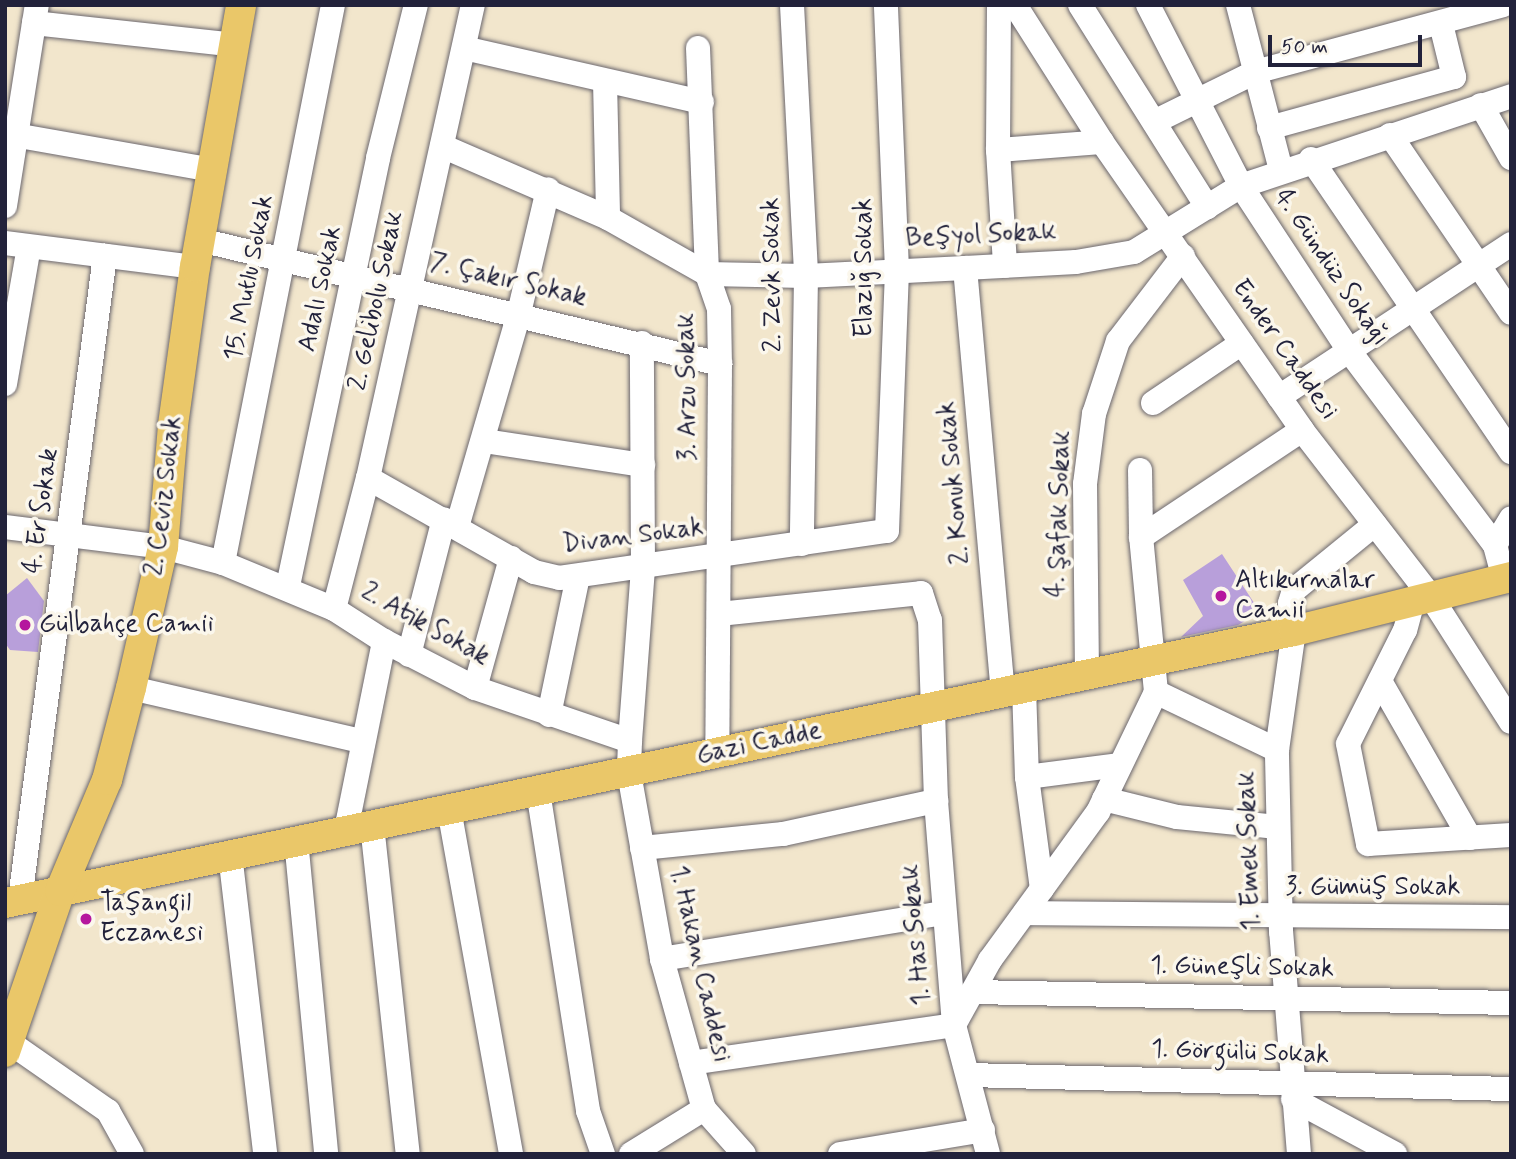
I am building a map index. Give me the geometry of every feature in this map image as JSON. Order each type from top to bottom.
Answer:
[{"type":"main road","name":"2. Ceviz Sokak","points":[[7,1047],[60,891],[107,780],[163,547],[173,425],[197,254],[236,46],[241,5]]},
{"type":"main road","name":"Gazi Cadde","points":[[13,901],[1294,631],[1507,578]]},
{"type":"street","name":"15. Mutlu Sokak","points":[[223,563],[333,5]]},
{"type":"street","name":"Adalı Sokak","points":[[289,586],[354,275],[415,5]]},
{"type":"street","name":"2. Gelibolu Sokak","points":[[334,609],[368,478],[473,5]]},
{"type":"street","name":"2. Zevk Sokak","points":[[792,5],[806,276],[802,544]]},
{"type":"street","name":"Elazığ Sokak","points":[[886,5],[897,270],[887,531]]},
{"type":"street","points":[[999,5],[998,150],[1005,266]]},
{"type":"street","name":"Ender Caddesi","points":[[1016,5],[1102,142],[1184,256],[1302,430],[1375,524],[1422,599],[1503,697],[1511,722]]},
{"type":"street","points":[[1080,5],[1207,207]]},
{"type":"street","name":"4. Gündüz Sokağı","points":[[1148,5],[1241,186],[1350,352],[1495,545]]},
{"type":"street","points":[[1238,5],[1281,170]]},
{"type":"street","points":[[1154,122],[1196,97],[1255,72],[1441,24],[1503,5]]},
{"type":"street","points":[[5,206],[14,135],[14,80],[35,14],[236,46]]},
{"type":"street","points":[[1269,128],[1454,77],[1441,24]]},
{"type":"street","points":[[464,47],[702,102]]},
{"type":"street","points":[[698,48],[707,274]]},
{"type":"street","points":[[605,81],[608,218]]},
{"type":"street","name":"Beşyol Sokak","points":[[707,274],[806,276],[1005,266],[1076,262],[1134,252],[1241,186],[1311,159],[1511,96]]},
{"type":"street","points":[[1481,105],[1511,158]]},
{"type":"street","points":[[14,135],[213,170]]},
{"type":"street","points":[[1390,135],[1477,267],[1511,313]]},
{"type":"street","points":[[998,150],[1102,142]]},
{"type":"street","name":"3. Arzu Sokak","points":[[442,146],[548,189],[608,218],[707,274],[719,309],[718,754]]},
{"type":"street","points":[[1311,159],[1511,452]]},
{"type":"street","points":[[409,655],[451,523],[484,441],[519,313],[548,189]]},
{"type":"street","points":[[1279,397],[1511,244]]},
{"type":"street","points":[[5,384],[17,245]]},
{"type":"street","name":"7. Çakır Sokak","points":[[17,245],[105,256],[197,254],[284,259],[519,313],[720,364]]},
{"type":"street","name":"4. Er Sokak","points":[[13,901],[69,535],[105,256]]},
{"type":"street","name":"4. Şafak Sokak","points":[[1087,674],[1086,484],[1094,414],[1118,341],[1184,256]]},
{"type":"street","name":"2. Konuk Sokak","points":[[965,268],[1013,690],[1042,889]]},
{"type":"street","points":[[629,773],[643,567],[642,343]]},
{"type":"street","points":[[1153,403],[1242,344]]},
{"type":"street","points":[[1141,537],[1302,430]]},
{"type":"street","points":[[484,441],[643,465]]},
{"type":"street","points":[[691,1063],[954,1025],[1025,913],[1104,799],[1156,692],[1156,660],[1141,537],[1140,470]]},
{"type":"street","name":"Divan Sokak","points":[[368,478],[534,572],[559,578],[887,531]]},
{"type":"street","points":[[1507,578],[1495,545],[1511,518]]},
{"type":"street","name":"1. Emek Sokak","points":[[1299,1154],[1286,999],[1278,827],[1277,750],[1294,631],[1290,603],[1294,590],[1375,524]]},
{"type":"street","name":"2. Atik Sokak","points":[[5,527],[163,547],[223,563],[289,586],[334,609],[409,655],[475,688],[630,741]]},
{"type":"street","points":[[475,688],[511,558]]},
{"type":"street","points":[[549,715],[578,576]]},
{"type":"street","name":"1. Has Sokak","points":[[719,614],[922,593],[930,620],[936,802],[954,1025],[985,1142]]},
{"type":"street","points":[[1422,599],[1348,744],[1368,844],[1511,835]]},
{"type":"street","points":[[384,641],[360,741],[358,828],[408,1154]]},
{"type":"street","points":[[1380,681],[1470,838]]},
{"type":"street","points":[[131,688],[360,741]]},
{"type":"street","points":[[1156,692],[1277,750]]},
{"type":"street","points":[[1027,777],[1120,765]]},
{"type":"street","name":"1. Hakan Caddesi","points":[[629,773],[662,959],[704,1109],[744,1154]]},
{"type":"street","points":[[538,791],[588,1111],[603,1154]]},
{"type":"street","points":[[1104,799],[1177,817],[1278,827]]},
{"type":"street","points":[[642,848],[783,834],[936,802]]},
{"type":"street","points":[[449,809],[511,1154]]},
{"type":"street","points":[[296,841],[326,1154]]},
{"type":"street","points":[[230,854],[265,1154]]},
{"type":"street","points":[[662,959],[944,912]]},
{"type":"street","name":"3. Gümüş Sokak","points":[[1025,913],[1281,919],[1511,917]]},
{"type":"street","name":"1. Güneşli Sokak","points":[[973,992],[1511,1003]]},
{"type":"street","points":[[7,1047],[108,1111],[132,1154]]},
{"type":"street","name":"1. Görgülü Sokak","points":[[968,1075],[1293,1091],[1511,1090]]},
{"type":"street","points":[[1293,1091],[1389,1153]]},
{"type":"street","points":[[644,1151],[704,1109]]},
{"type":"street","points":[[840,1154],[985,1142]]},
{"type":"building","name":"Altıkurnalar Camii","points":[[1222,554],[1260,612],[1238,625],[1181,637],[1203,616],[1183,580]]},
{"type":"building","name":"Gülbahçe Camii","points":[[27,578],[44,601],[38,652],[10,650],[5,643],[5,596]]},
{"type":"place","name":"Altıkurnalar Camii","points":[[1221,596]]},
{"type":"place","name":"Gülbahçe Camii","points":[[25,625]]},
{"type":"place","name":"Taşangil Eczanesi","points":[[86,919]]}]
